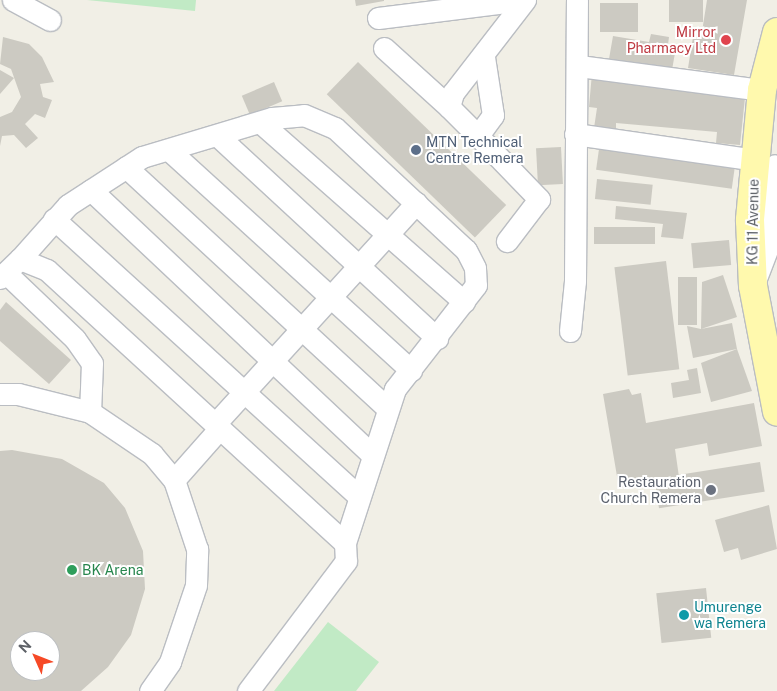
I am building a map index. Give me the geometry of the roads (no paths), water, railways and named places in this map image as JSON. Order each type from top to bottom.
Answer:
[{"type":"main road","name":"KG 11 Avenue","points":[[777,32],[762,90],[766,161],[750,220],[753,286],[777,412]]},
{"type":"lane","points":[[13,0],[50,20]]},
{"type":"lane","points":[[378,18],[524,0]]},
{"type":"lane","points":[[449,107],[462,79],[484,57],[524,0]]},
{"type":"lane","points":[[570,331],[575,281],[576,134],[579,66],[577,0]]},
{"type":"lane","points":[[384,48],[449,107],[538,199],[507,241]]},
{"type":"lane","points":[[478,136],[493,115],[484,57]]},
{"type":"lane","points":[[579,66],[762,90]]},
{"type":"lane","points":[[8,270],[54,219],[91,190],[142,158],[219,137],[260,122],[304,115],[335,128],[466,250],[475,268],[476,285],[411,370],[387,408],[345,543],[346,561],[248,691]]},
{"type":"lane","points":[[260,122],[464,302]]},
{"type":"lane","points":[[576,134],[766,161]]},
{"type":"lane","points":[[219,137],[360,264],[437,338]]},
{"type":"lane","points":[[170,150],[411,370]]},
{"type":"lane","points":[[126,168],[387,408]]},
{"type":"lane","points":[[91,190],[372,455]]},
{"type":"lane","points":[[174,480],[244,393],[416,203]]},
{"type":"lane","points":[[54,219],[359,498]]},
{"type":"lane","points":[[8,270],[75,339],[92,363],[90,412]]},
{"type":"lane","points":[[8,270],[47,270],[69,288],[345,543]]},
{"type":"lane","points":[[0,394],[18,394],[90,412],[152,454],[174,480],[197,549],[196,585],[170,662],[150,691]]},
{"type":"place","name":"Mirror Pharmacy Ltd","points":[[726,40]]},
{"type":"place","name":"MTN Technical Centre Remera","points":[[416,150]]},
{"type":"place","name":"Restauration Church Remera","points":[[711,490]]},
{"type":"place","name":"BK Arena","points":[[72,570]]},
{"type":"place","name":"Umurenge wa Remera","points":[[684,615]]}]
